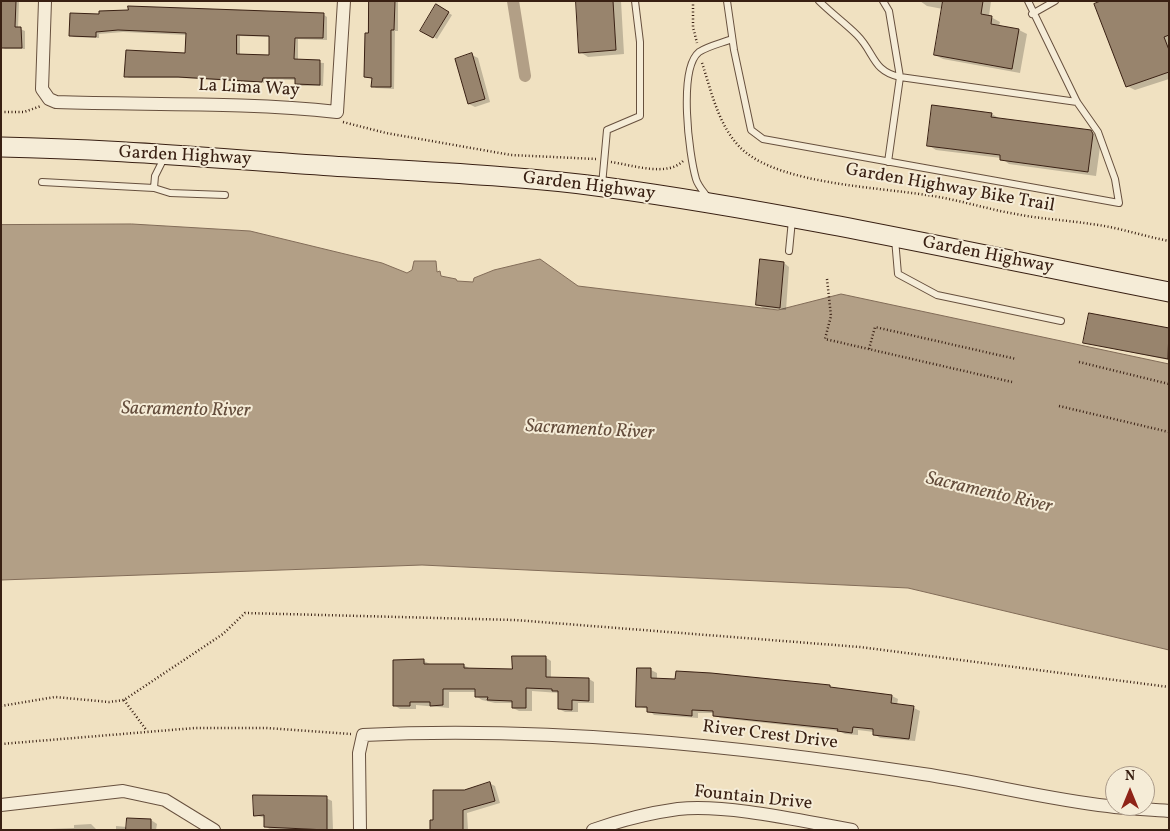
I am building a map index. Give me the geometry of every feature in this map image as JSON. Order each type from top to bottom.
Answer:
[{"type":"main road","name":"Garden Highway","points":[[1,148],[166,155],[522,178],[602,187],[712,204],[1169,292]]},
{"type":"street","points":[[45,1],[42,88],[46,102]]},
{"type":"street","points":[[337,112],[344,1]]},
{"type":"street","name":"La Lima Way","points":[[46,102],[111,104],[170,102],[302,108],[337,112]]},
{"type":"street","points":[[360,830],[359,753],[363,735]]},
{"type":"street","name":"River Crest Drive","points":[[363,735],[515,735],[698,745],[916,773],[1107,806],[1169,811]]},
{"type":"street","points":[[1,805],[123,791],[165,800],[214,830]]},
{"type":"street","name":"Fountain Drive","points":[[593,830],[648,814],[680,809],[720,810],[792,825],[852,830]]},
{"type":"lane","points":[[602,187],[607,130],[640,116],[640,42],[635,1]]},
{"type":"lane","points":[[727,1],[732,40],[751,130],[763,139],[1119,203],[1115,179],[1098,132],[1077,102],[1032,14],[1028,1]]},
{"type":"lane","points":[[818,1],[858,36],[869,50],[874,63],[888,74],[1077,102]]},
{"type":"lane","points":[[883,1],[889,11],[900,77],[888,162]]},
{"type":"lane","points":[[1032,14],[1055,1]]},
{"type":"lane","points":[[712,204],[697,181],[691,154],[686,94],[688,70],[699,52],[732,40]]},
{"type":"lane","points":[[154,188],[155,176],[166,155]]},
{"type":"lane","points":[[42,182],[154,188],[170,193],[225,195]]},
{"type":"lane","points":[[789,251],[793,219]]},
{"type":"lane","points":[[895,238],[898,274],[937,295],[1061,321]]},
{"type":"path","name":"Garden Highway Bike Trail","points":[[693,1],[693,27],[719,116],[735,141],[764,166],[783,172],[861,187],[927,195],[1025,216],[1092,224],[1169,241]]},
{"type":"path","points":[[1,112],[24,112],[46,102]]},
{"type":"path","points":[[337,112],[344,124],[511,155],[604,161],[650,169],[677,167],[691,154]]},
{"type":"path","points":[[826,279],[831,316],[825,339],[1012,382]]},
{"type":"path","points":[[870,349],[874,327],[1016,359]]},
{"type":"path","points":[[1079,362],[1169,384]]},
{"type":"path","points":[[1059,406],[1169,432]]},
{"type":"path","points":[[1,706],[55,697],[109,702],[124,700],[223,634],[245,613],[515,620],[831,645],[1169,687]]},
{"type":"path","points":[[124,700],[147,731]]},
{"type":"path","points":[[1,744],[147,731],[266,728],[363,735]]},
{"type":"water","name":"Sacramento River","points":[[132,224],[250,231],[382,263],[407,273],[412,270],[414,261],[436,261],[437,272],[440,271],[441,276],[456,279],[457,281],[473,282],[474,278],[494,270],[540,259],[578,286],[778,310],[841,294],[1169,364],[1169,650],[908,588],[422,565],[1,580],[1,225]]},
{"type":"building","points":[[1,1],[16,1],[15,27],[21,27],[22,48],[1,48]]},
{"type":"building","points":[[369,1],[395,1],[394,30],[391,30],[391,87],[371,87],[372,78],[364,77],[365,33],[368,33]]},
{"type":"building","points":[[576,1],[613,1],[616,50],[579,53]]},
{"type":"building","points":[[943,1],[983,1],[981,14],[992,16],[991,24],[1019,29],[1012,69],[934,55]]},
{"type":"building","points":[[1101,1],[1169,1],[1169,35],[1164,37],[1169,50],[1169,72],[1126,87],[1094,4]]},
{"type":"building","points":[[436,4],[449,12],[433,38],[420,31]]},
{"type":"building","points":[[128,6],[324,13],[323,38],[295,38],[294,59],[320,60],[320,85],[295,84],[295,78],[263,78],[262,82],[178,77],[124,77],[126,50],[185,53],[186,33],[118,30],[96,32],[96,37],[69,36],[70,13],[99,14],[99,11],[128,10]],"holes":[[[237,35],[269,36],[269,55],[237,54]]]},
{"type":"building","points":[[472,53],[485,99],[468,104],[455,59]]},
{"type":"building","points":[[932,105],[992,113],[991,117],[1091,130],[1093,134],[1088,172],[1000,160],[1000,155],[927,146]]},
{"type":"building","points":[[760,259],[784,262],[780,308],[756,305]]},
{"type":"building","points":[[1089,313],[1169,328],[1168,359],[1083,343]]},
{"type":"building","points":[[512,656],[546,656],[546,677],[589,678],[589,701],[572,700],[572,710],[558,709],[558,691],[526,688],[526,708],[512,708],[512,701],[487,700],[488,697],[475,697],[475,689],[443,689],[443,705],[430,706],[430,702],[410,702],[410,706],[393,706],[393,660],[424,659],[424,664],[464,664],[464,668],[512,669]]},
{"type":"building","points":[[637,668],[651,668],[651,678],[675,679],[676,671],[711,673],[830,685],[830,687],[892,695],[891,703],[914,706],[909,739],[873,735],[873,729],[853,727],[852,733],[837,731],[838,729],[713,716],[713,711],[692,710],[692,716],[647,712],[647,707],[636,707]]},
{"type":"building","points":[[490,782],[495,801],[463,810],[463,830],[430,830],[430,820],[433,820],[433,790],[464,790]]},
{"type":"building","points":[[253,795],[327,796],[327,830],[264,827],[264,815],[254,816]]},
{"type":"building","points":[[127,818],[151,819],[151,830],[126,830]]},
{"type":"waterway","points":[[513,1],[525,76]]}]
